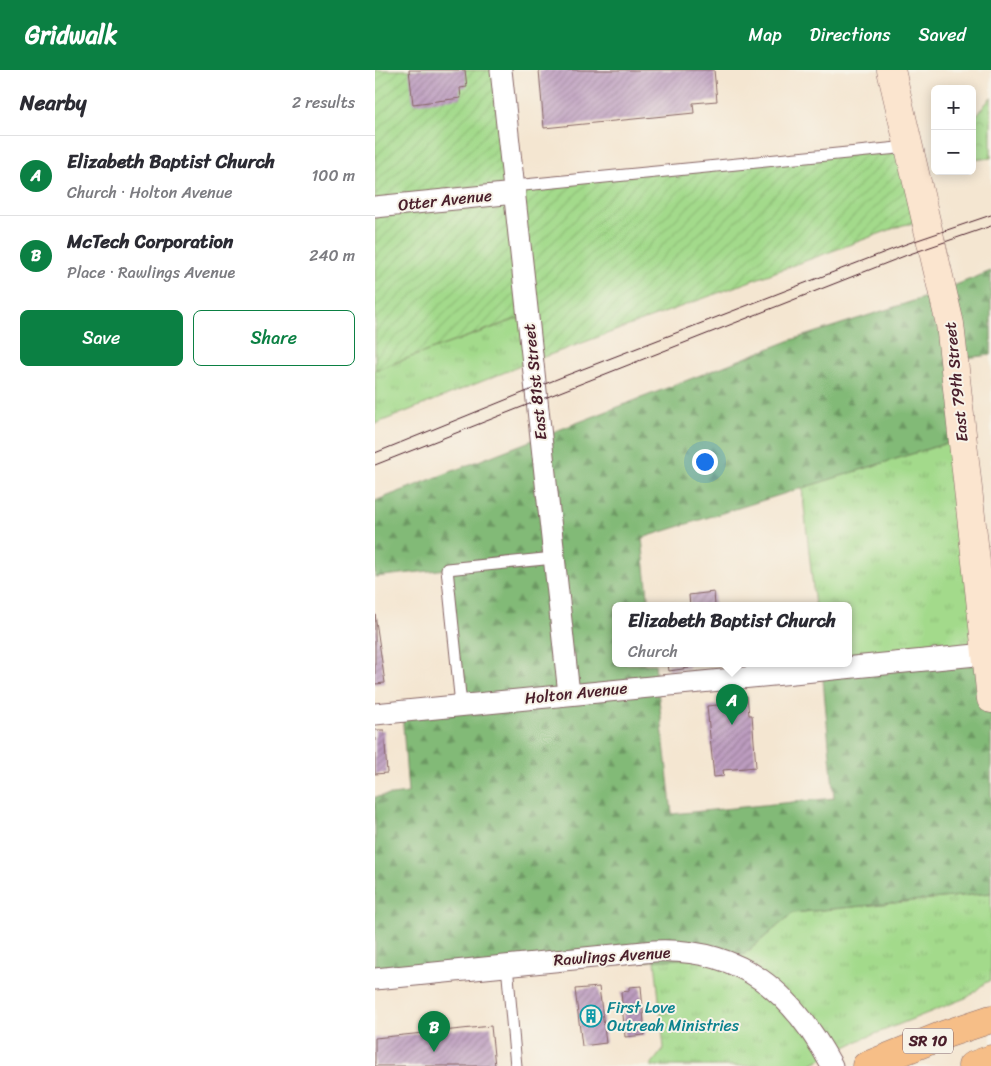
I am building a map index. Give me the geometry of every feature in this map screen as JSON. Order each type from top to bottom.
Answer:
[{"type":"main road","name":"East 79th Street","points":[[891,70],[945,292],[987,639],[991,699]]},
{"type":"main road","name":"SR 10","points":[[866,1066],[946,1034],[991,1019]]},
{"type":"main road","name":"SR 10","points":[[972,1066],[991,1059]]},
{"type":"street","name":"East 81st Street","points":[[501,70],[569,694]]},
{"type":"street","name":"Otter Avenue","points":[[375,207],[515,189]]},
{"type":"street","name":"Holton Avenue","points":[[852,657],[987,639]]},
{"type":"street","name":"Holton Avenue","points":[[375,714],[569,694],[774,667]]},
{"type":"street","name":"Rawlings Avenue","points":[[375,979],[654,951],[684,952],[709,957],[745,970],[780,993],[808,1025],[832,1066]]},
{"type":"lane","points":[[515,189],[909,147]]},
{"type":"lane","points":[[461,705],[447,569],[555,558]]},
{"type":"lane","points":[[507,965],[516,1066]]},
{"type":"green space","points":[[375,70],[501,70],[514,186],[908,147],[926,221],[903,225],[533,361],[527,315],[375,370]]},
{"type":"green space","points":[[991,97],[991,158],[976,160],[976,116]]},
{"type":"green space","points":[[991,271],[991,355],[955,359],[963,438],[642,538],[649,602],[612,602],[612,667],[655,667],[672,814],[834,798],[822,669],[986,654],[991,699],[991,893],[793,913],[733,964],[710,957],[375,979],[375,797],[408,793],[402,711],[461,705],[447,569],[375,577],[375,501],[791,340],[923,298]]},
{"type":"green space","points":[[528,315],[533,361],[375,424],[375,370]]},
{"type":"green space","points":[[963,438],[986,654],[852,664],[852,602],[815,602],[802,488]]},
{"type":"green space","points":[[991,893],[991,980],[968,997],[860,1040],[807,1066],[650,1066],[664,1048],[654,951],[733,964],[793,913]]},
{"type":"building","points":[[409,70],[465,70],[467,87],[460,88],[461,98],[413,104]]},
{"type":"building","points":[[539,70],[714,70],[717,101],[693,103],[694,113],[544,128]]},
{"type":"building","points":[[714,592],[715,602],[690,602],[689,595]]},
{"type":"building","points":[[375,614],[385,683],[375,684]]},
{"type":"building","points":[[668,667],[689,667],[689,668],[669,671]]},
{"type":"building","points":[[747,696],[749,715],[752,715],[756,767],[723,770],[724,776],[714,777],[707,706],[738,703],[738,697]]},
{"type":"building","points":[[375,730],[384,730],[387,773],[375,774]]},
{"type":"building","points":[[641,986],[645,1035],[625,1037],[621,992],[629,991],[629,987]]},
{"type":"building","name":"First Love Outreah Ministries","points":[[599,987],[606,1043],[582,1046],[575,989]]},
{"type":"building","points":[[491,1026],[495,1066],[375,1066],[375,1038]]},
{"type":"tram line","points":[[375,453],[562,377],[906,244],[991,215]]},
{"type":"tram line","points":[[375,465],[907,255],[991,226]]},
{"type":"place","name":"Elizabeth Baptist Church","points":[[732,725]]},
{"type":"place","name":"First Love Outreah Ministries","points":[[591,1016]]},
{"type":"place","name":"McTech Corporation","points":[[434,1052]]}]
